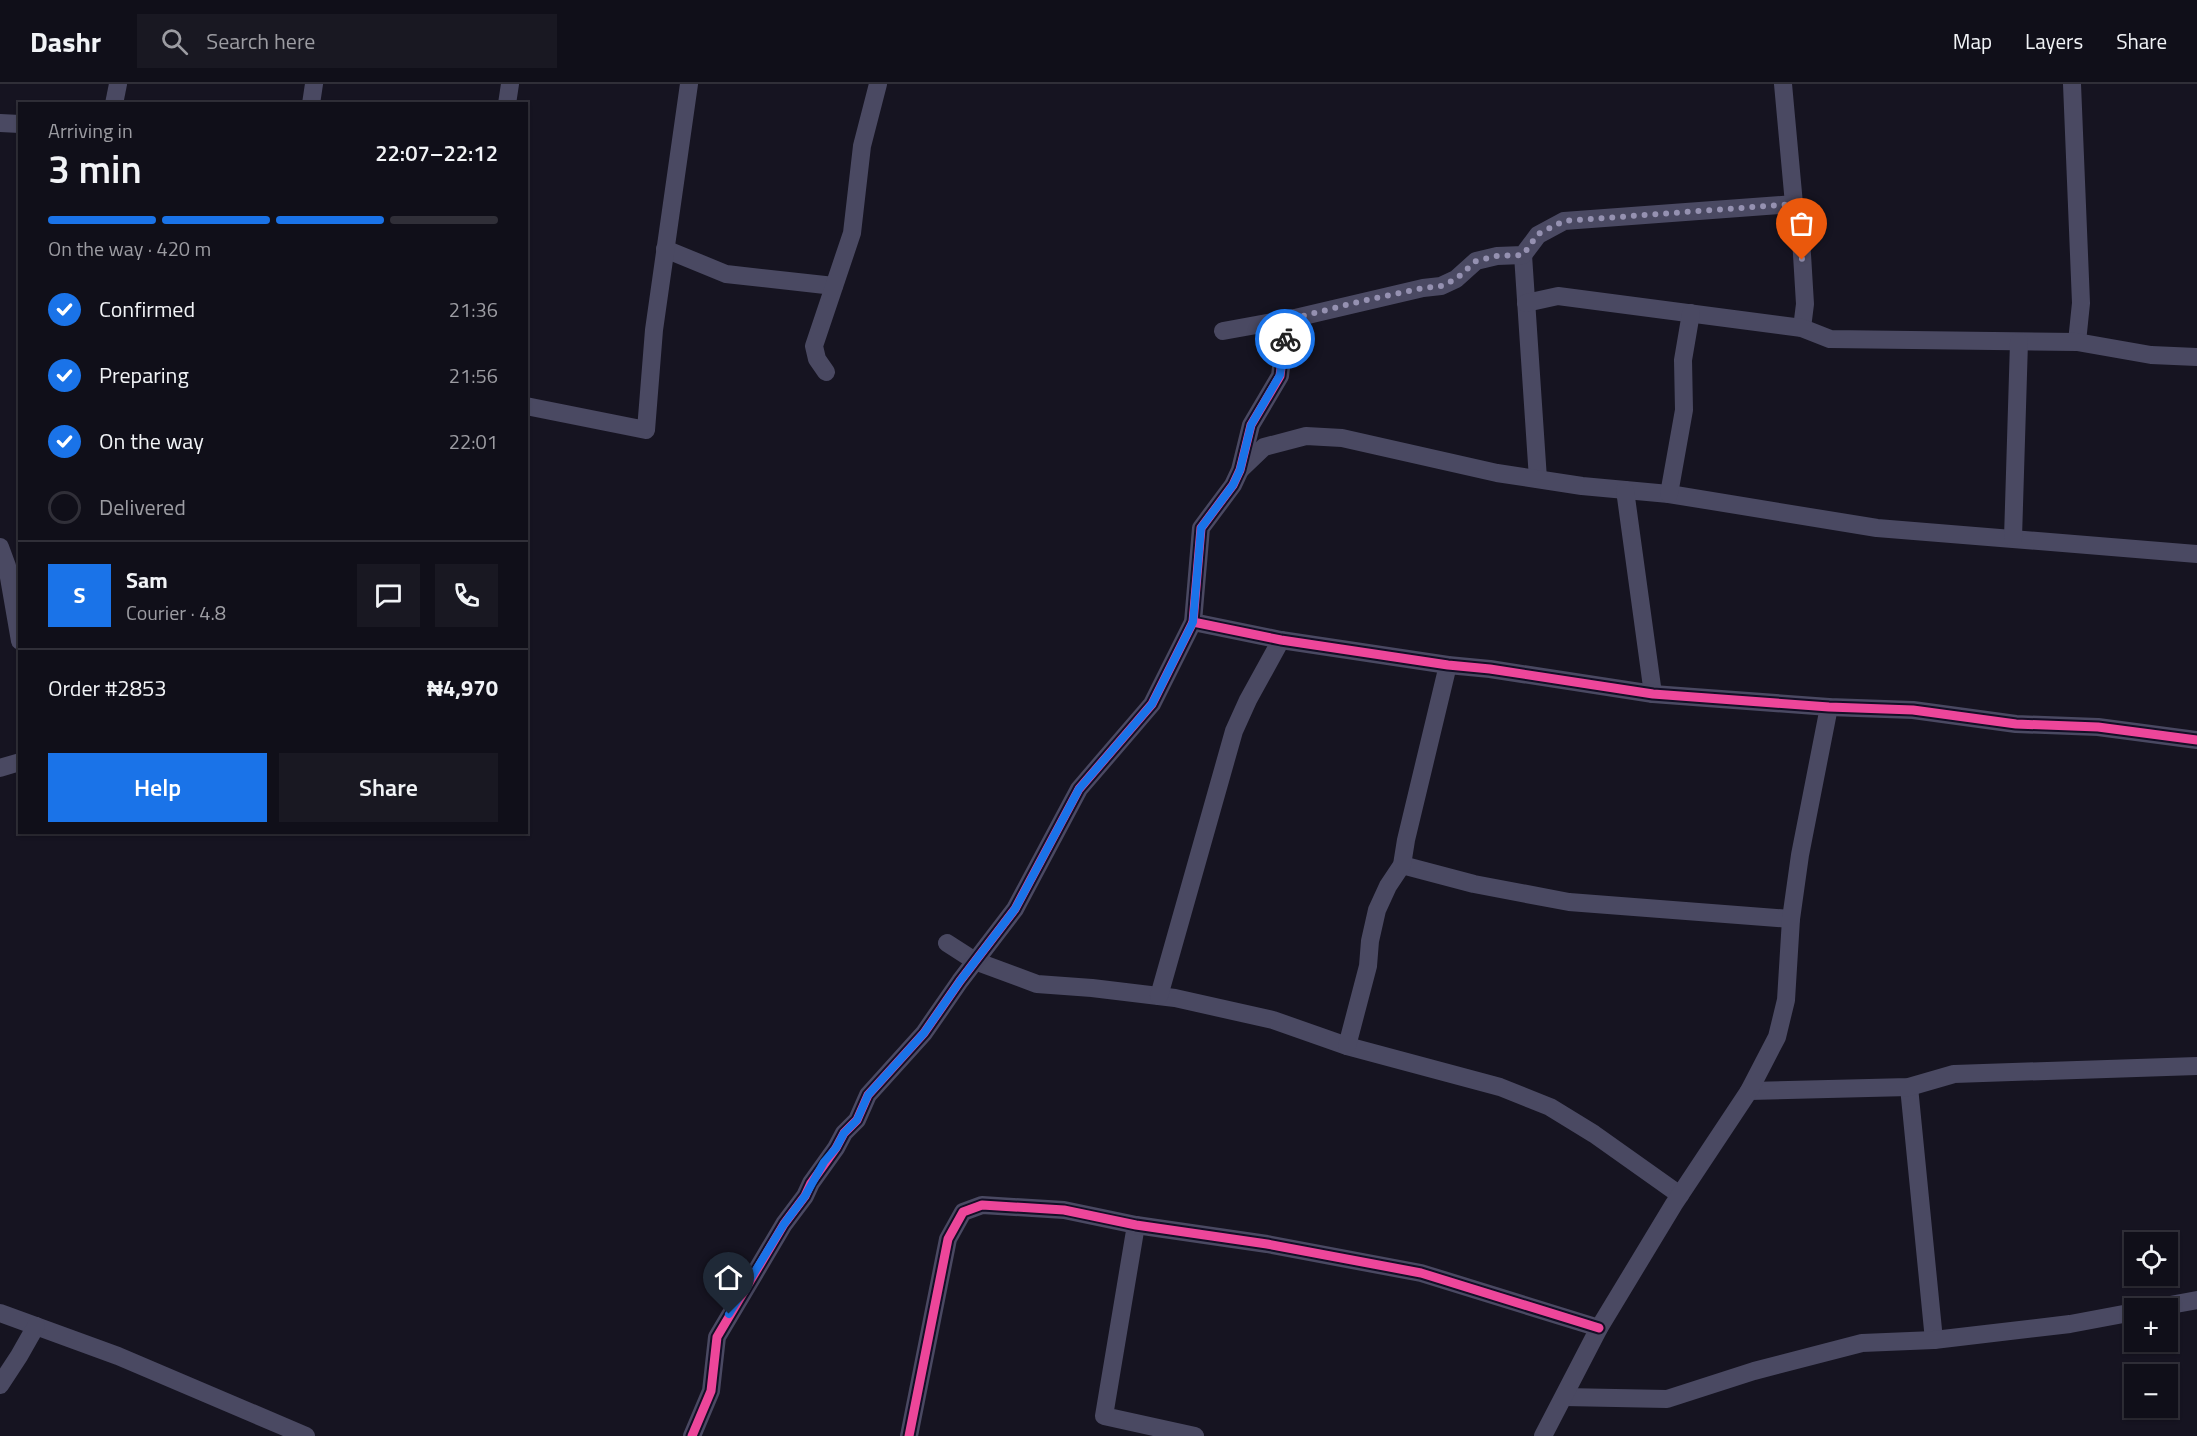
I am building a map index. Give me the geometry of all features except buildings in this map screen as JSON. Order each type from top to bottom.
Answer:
[{"type":"street","points":[[114,102],[118,84]]},
{"type":"street","points":[[311,102],[314,84]]},
{"type":"street","points":[[507,102],[510,84]]},
{"type":"street","points":[[528,406],[646,430],[654,330],[664,249],[689,84]]},
{"type":"street","points":[[826,372],[817,359],[814,346],[852,233],[862,146],[878,84]]},
{"type":"street","points":[[1783,84],[1794,204],[1801,238],[1805,304],[1803,328]]},
{"type":"street","points":[[2072,84],[2081,303],[2077,342]]},
{"type":"street","points":[[0,123],[18,124]]},
{"type":"street","points":[[1538,479],[1523,255],[1538,234],[1564,221],[1794,204]]},
{"type":"street","points":[[664,249],[726,274],[834,286]]},
{"type":"street","points":[[1223,331],[1295,318],[1358,302],[1441,286],[1456,279],[1476,261],[1497,256],[1523,255]]},
{"type":"street","points":[[1526,303],[1558,296],[1803,328],[1830,339],[2077,342],[2151,355],[2197,357]]},
{"type":"street","points":[[1669,494],[1684,410],[1683,360],[1691,313]]},
{"type":"street","points":[[692,1436],[711,1391],[717,1337],[784,1224],[805,1196],[844,1133],[857,1120],[868,1095],[924,1033],[1015,909],[1079,789],[1152,704],[1193,622],[1201,528],[1233,485],[1240,470],[1251,425],[1280,375],[1284,342],[1295,318]]},
{"type":"street","points":[[2013,538],[2019,342]]},
{"type":"street","points":[[1240,470],[1264,447],[1306,436],[1342,438],[1497,473],[1669,494],[1877,528],[2197,554]]},
{"type":"street","points":[[1625,490],[1653,694]]},
{"type":"street","points":[[0,547],[7,566],[18,630]]},
{"type":"street","points":[[1193,622],[1281,640],[1653,694],[1829,707],[1913,710],[2016,724],[2098,727],[2197,740]]},
{"type":"street","points":[[1159,996],[1234,731],[1281,640]]},
{"type":"street","points":[[1347,1046],[1368,966],[1370,941],[1377,910],[1388,886],[1402,865],[1448,665]]},
{"type":"street","points":[[1543,1436],[1599,1328],[1680,1195],[1749,1091],[1778,1037],[1786,1000],[1791,919],[1800,855],[1829,707]]},
{"type":"street","points":[[0,768],[18,763]]},
{"type":"street","points":[[1402,865],[1474,884],[1569,902],[1791,919]]},
{"type":"street","points":[[947,944],[975,961],[1037,984],[1159,996],[1273,1020],[1347,1046],[1500,1087],[1550,1107],[1594,1134],[1680,1195]]},
{"type":"street","points":[[1749,1091],[1909,1087],[1954,1074],[2197,1066]]},
{"type":"street","points":[[1909,1087],[1934,1340]]},
{"type":"street","points":[[909,1436],[948,1239],[963,1212],[982,1205],[1064,1210],[1136,1226],[1267,1244],[1421,1273],[1599,1328]]},
{"type":"street","points":[[1136,1226],[1104,1416],[1195,1436]]},
{"type":"street","points":[[2178,1304],[2197,1300]]},
{"type":"street","points":[[0,1313],[118,1356],[306,1436]]},
{"type":"street","points":[[1564,1397],[1667,1399],[1754,1371],[1862,1343],[1934,1340],[2070,1324],[2124,1314]]},
{"type":"street","points":[[0,1385],[36,1326]]},
{"type":"cycle path","points":[[692,1436],[711,1391],[717,1337],[784,1224],[805,1196],[844,1133],[857,1120],[868,1095],[924,1033],[1015,909],[1079,789],[1152,704],[1193,622],[1201,528],[1233,485],[1240,470],[1251,425],[1280,376],[1284,342],[1295,318]]},
{"type":"cycle path","points":[[1193,622],[1281,640],[1653,694],[1829,707],[1913,710],[2016,724],[2098,727],[2197,740]]},
{"type":"cycle path","points":[[909,1436],[948,1239],[963,1212],[982,1205],[1064,1210],[1136,1225],[1267,1244],[1421,1273],[1599,1328]]},
{"type":"way so far","points":[[1285,339],[1295,318],[1358,302],[1441,286],[1456,279],[1476,261],[1497,256],[1523,255],[1538,234],[1564,221],[1794,204],[1801,238],[1802,260]]},
{"type":"route","points":[[729,1314],[784,1224],[805,1196],[824,1162],[836,1148],[844,1133],[857,1120],[868,1095],[924,1033],[1015,909],[1079,789],[1152,704],[1193,622],[1201,528],[1233,485],[1240,470],[1251,425],[1280,375],[1285,339]]}]
